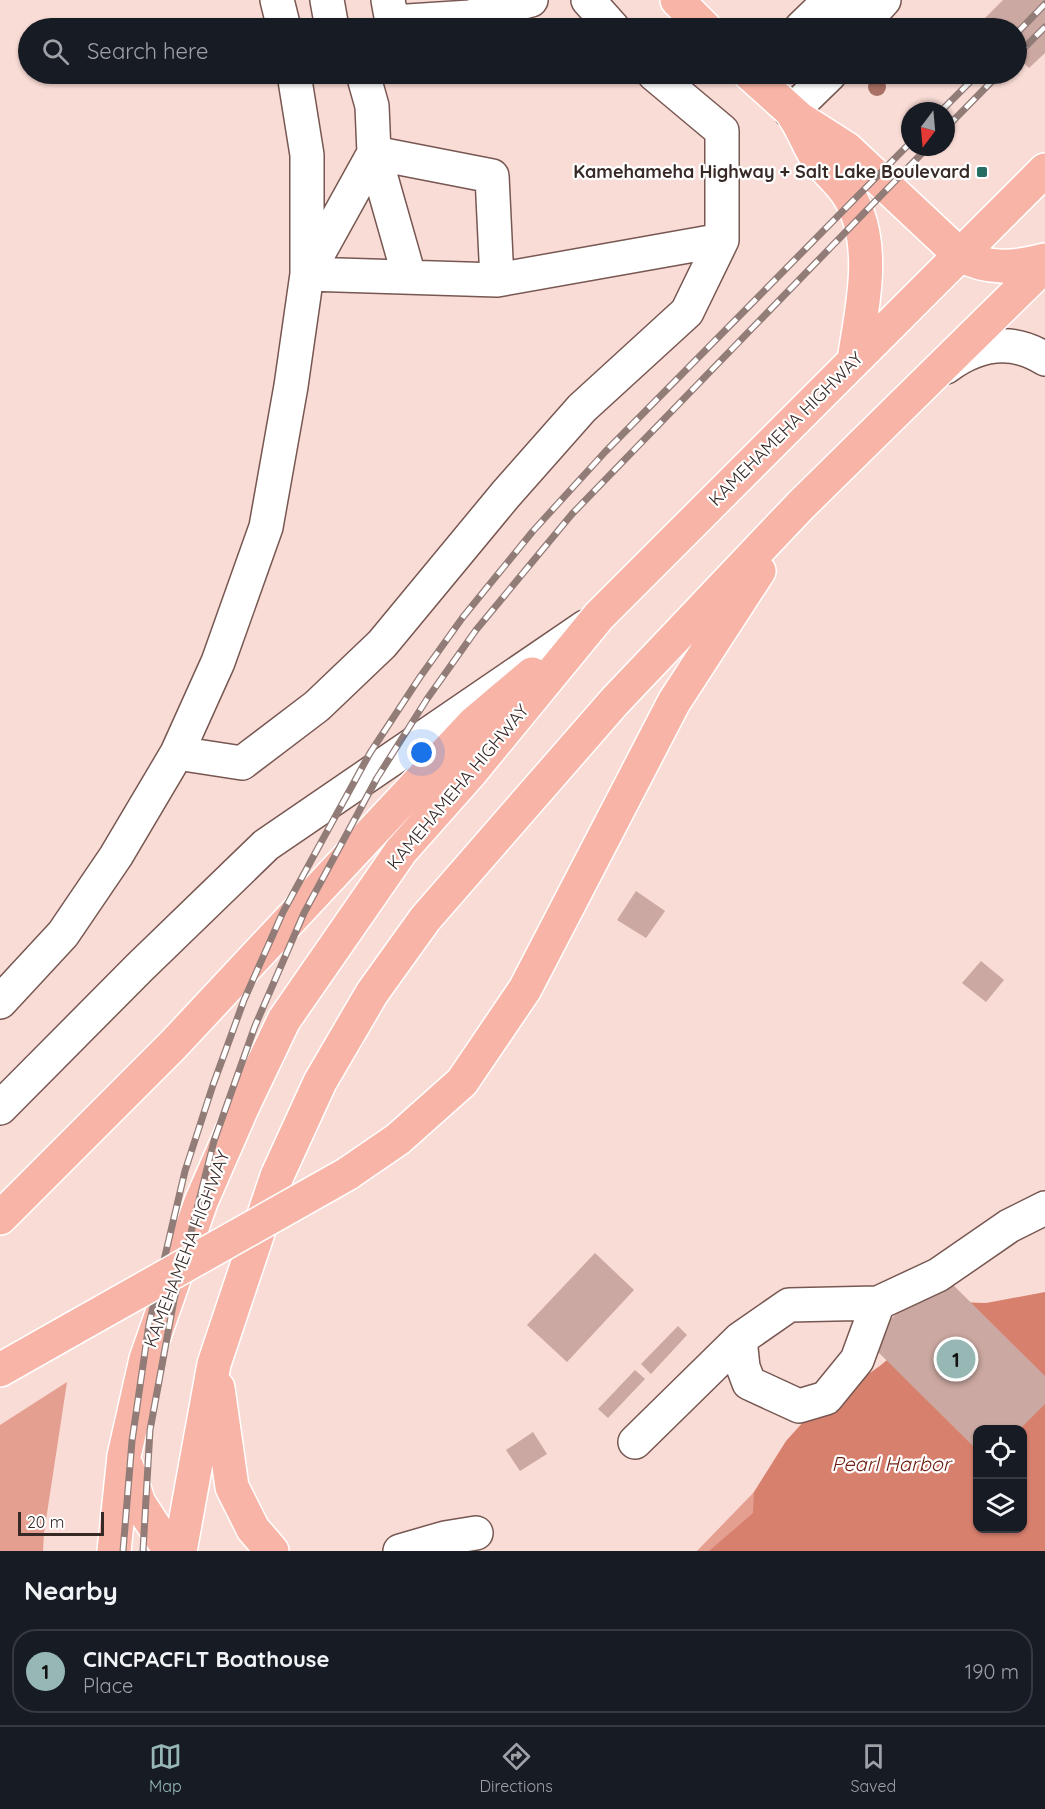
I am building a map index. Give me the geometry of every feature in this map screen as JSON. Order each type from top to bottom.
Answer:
[{"type":"main road","points":[[677,0],[695,18]]},
{"type":"main road","points":[[763,84],[791,112],[847,149],[960,255],[981,264],[1003,267],[1015,267],[1045,260]]},
{"type":"main road","points":[[791,112],[802,128],[816,157],[848,195],[860,220],[865,273],[854,360]]},
{"type":"main road","name":"KAMEHAMEHA HIGHWAY","points":[[114,1551],[124,1456],[146,1359],[201,1202],[284,1020],[401,851],[471,772],[599,616],[1045,170]]},
{"type":"main road","points":[[180,1551],[214,1364],[277,1176],[320,1082],[372,993],[425,919],[607,710],[801,505],[1045,265]]},
{"type":"main road","points":[[0,1370],[347,1174],[398,1139],[462,1082],[525,989],[674,702],[801,505]]},
{"type":"main road","points":[[0,1218],[173,1045],[474,723],[599,616]]},
{"type":"main road","points":[[214,1364],[232,1487],[253,1529],[272,1551]]},
{"type":"main road","points":[[124,1456],[139,1503],[170,1551]]},
{"type":"street","points":[[277,0],[282,18]]},
{"type":"street","points":[[327,0],[330,18]]},
{"type":"street","points":[[349,0],[374,15],[470,17],[531,0]]},
{"type":"street","points":[[588,0],[604,18]]},
{"type":"street","points":[[811,18],[830,0]]},
{"type":"street","points":[[851,18],[849,10],[857,0]]},
{"type":"street","points":[[866,18],[884,0]]},
{"type":"street","points":[[885,18],[904,0]]},
{"type":"street","points":[[0,1002],[63,934],[116,856],[177,753],[218,662],[266,528],[291,386],[307,274],[307,155],[296,84]]},
{"type":"street","points":[[353,84],[372,106]]},
{"type":"street","points":[[366,84],[372,106]]},
{"type":"street","points":[[375,84],[372,106],[374,153],[409,276]]},
{"type":"street","points":[[372,106],[384,84]]},
{"type":"street","points":[[177,753],[242,763],[317,706],[382,644],[506,494],[582,408],[687,312],[722,240],[722,131],[666,84]]},
{"type":"street","points":[[791,112],[820,84]]},
{"type":"street","points":[[307,274],[374,153]]},
{"type":"street","points":[[374,153],[492,176],[497,280]]},
{"type":"street","points":[[307,274],[497,280],[722,240]]},
{"type":"street","points":[[930,379],[962,355],[985,347],[1007,345],[1026,348],[1045,359]]},
{"type":"street","points":[[0,1108],[140,967],[267,845],[599,616]]},
{"type":"street","points":[[634,1442],[740,1339],[789,1305],[878,1303],[938,1275],[1009,1226],[1045,1208]]},
{"type":"street","points":[[740,1339],[743,1367],[749,1383],[799,1406],[826,1398],[857,1360],[878,1303]]},
{"type":"street","points":[[400,1551],[445,1538],[476,1533]]},
{"type":"shaded area","points":[[67,1382],[43,1551],[0,1551],[0,1425]]},
{"type":"shaded area","points":[[777,1490],[769,1551],[697,1551],[754,1492]]},
{"type":"water","name":"Pearl Harbor","points":[[1045,1292],[1045,1551],[709,1551],[753,1513],[754,1492],[786,1441],[805,1420],[881,1365],[955,1302],[986,1303]]},
{"type":"building","points":[[1003,0],[1045,0],[1045,53],[1029,68],[1027,66],[1027,18],[985,18]]},
{"type":"building","points":[[636,891],[665,911],[646,938],[617,920]]},
{"type":"building","points":[[981,961],[1004,980],[986,1002],[962,983]]},
{"type":"building","points":[[595,1253],[634,1290],[567,1362],[527,1325]]},
{"type":"building","points":[[939,1271],[1045,1376],[1045,1404],[1024,1425],[973,1425],[973,1446],[868,1342]]},
{"type":"building","points":[[678,1326],[687,1335],[651,1374],[641,1364]]},
{"type":"building","points":[[635,1370],[645,1379],[608,1418],[598,1409]]},
{"type":"building","points":[[533,1432],[547,1454],[520,1471],[506,1450]]},
{"type":"railway","points":[[1027,23],[1045,4]]},
{"type":"railway","points":[[1027,45],[1045,27]]},
{"type":"railway","points":[[950,102],[968,84]]},
{"type":"railway","points":[[955,119],[989,84]]},
{"type":"railway","points":[[123,1551],[132,1441],[149,1324],[185,1171],[244,1000],[283,912],[370,753],[463,617],[533,531],[605,452],[901,152]]},
{"type":"railway","points":[[143,1551],[150,1430],[174,1300],[214,1141],[255,1026],[304,913],[377,778],[427,699],[476,630],[572,514],[919,156]]},
{"type":"place","name":"Kamehameha Highway + Salt Lake Boulevard","points":[[982,172]]},
{"type":"place","name":"CINCPACFLT Boathouse","points":[[956,1359]]}]
